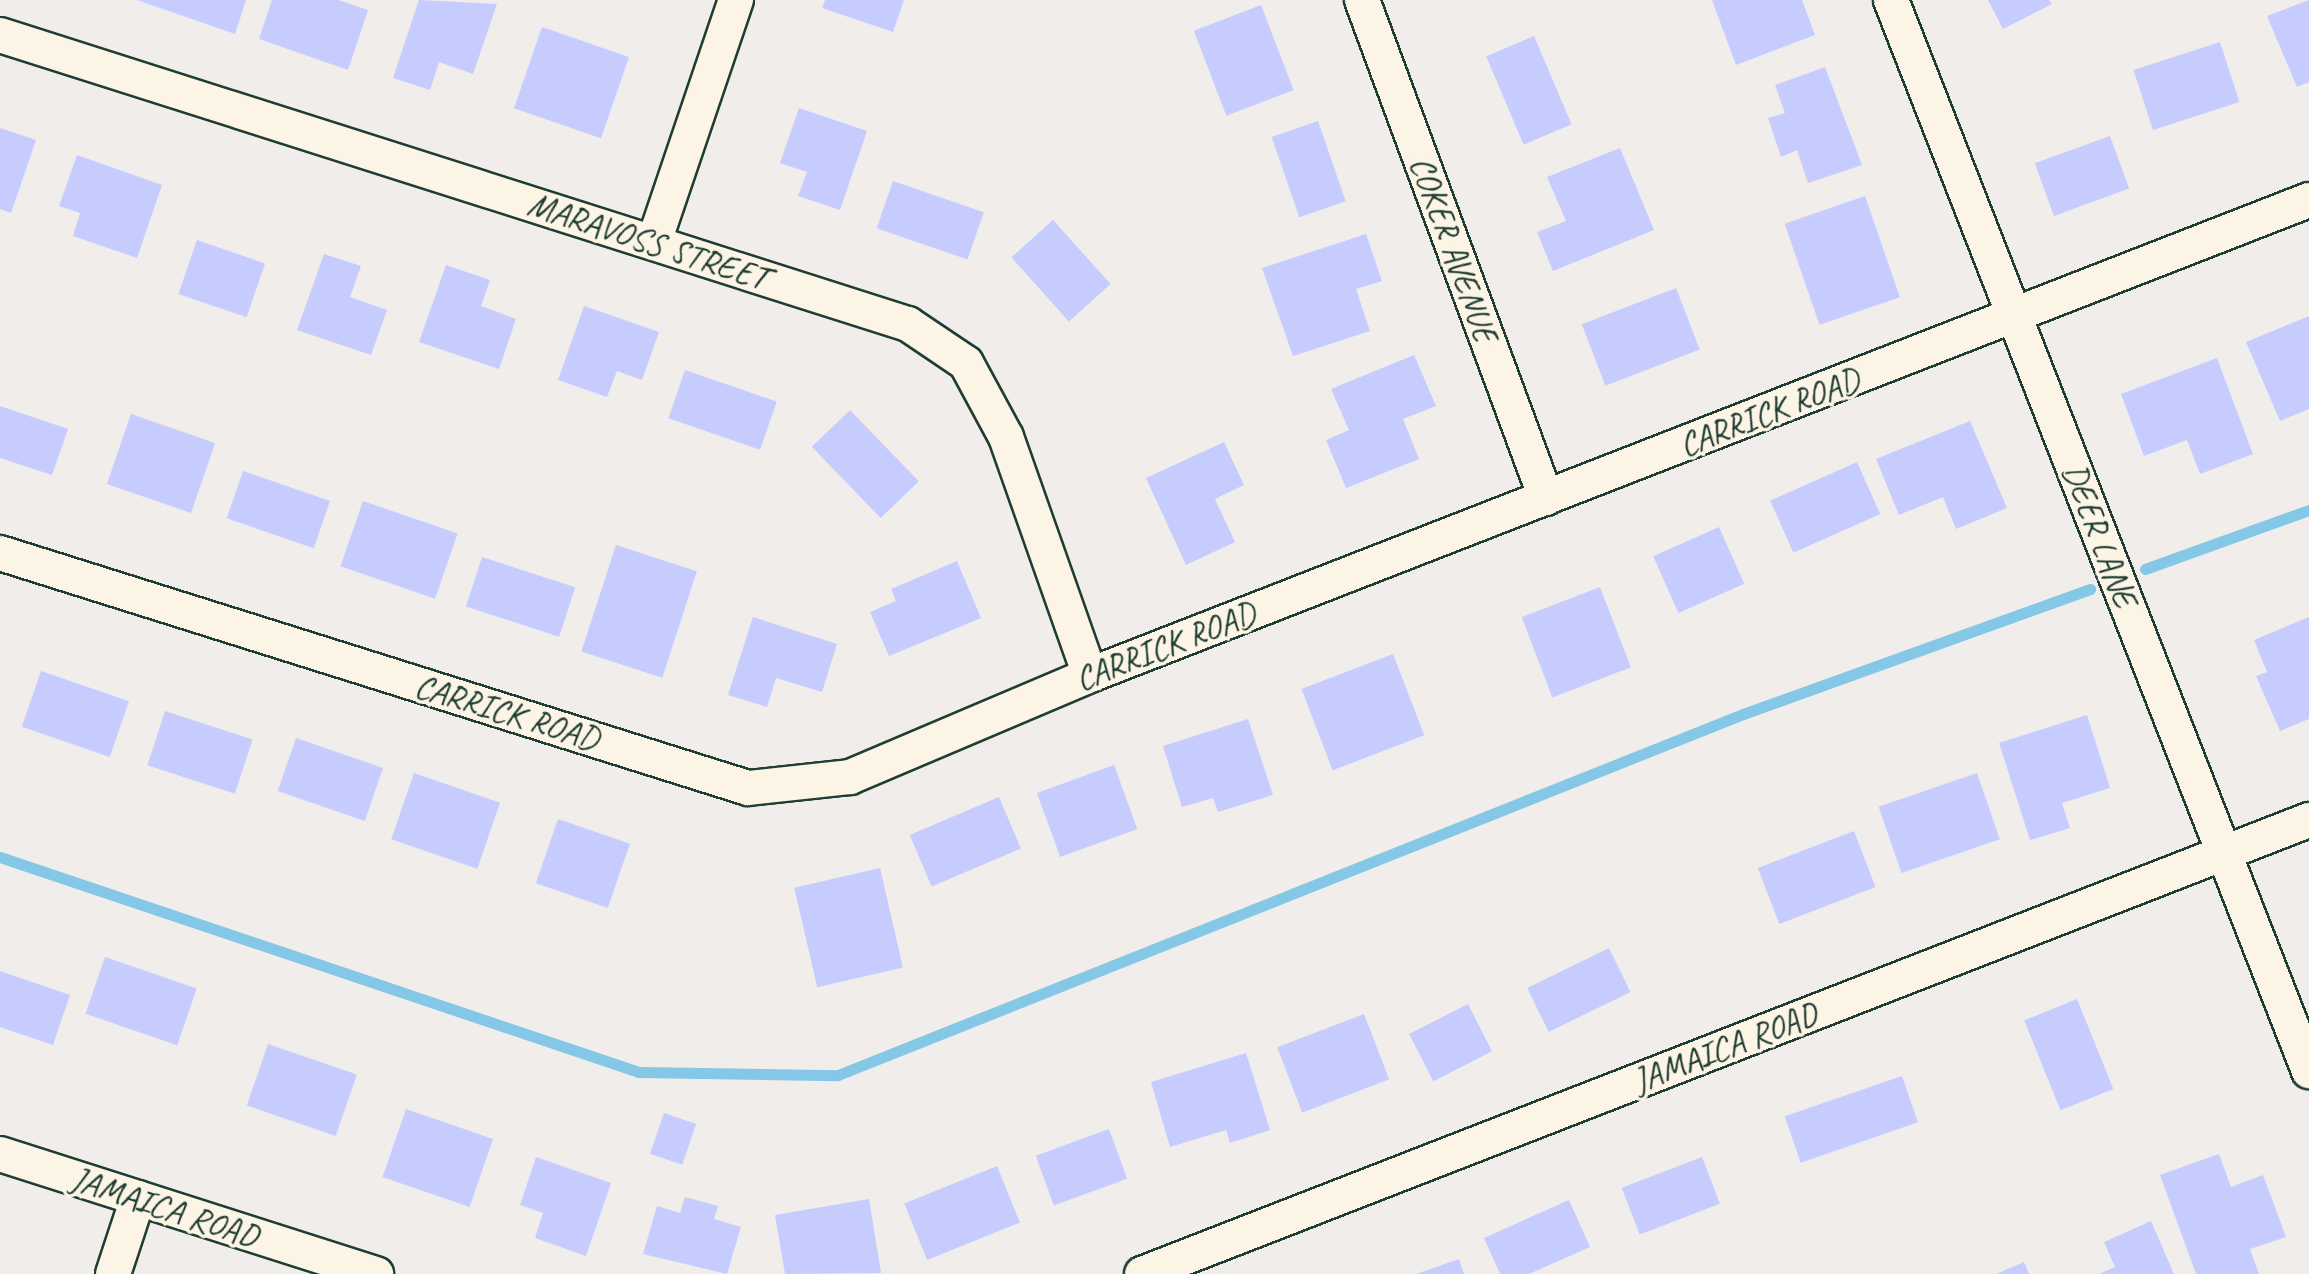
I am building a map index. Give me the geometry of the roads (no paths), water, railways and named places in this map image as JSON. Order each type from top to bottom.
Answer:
[{"type":"street","points":[[654,242],[736,0]]},
{"type":"street","name":"COKER AVENUE","points":[[1362,0],[1546,498]]},
{"type":"street","name":"DEER LANE","points":[[1891,0],[2309,1071]]},
{"type":"street","name":"MARAVOSS STREET","points":[[0,35],[908,324],[966,363],[1006,437],[1090,675]]},
{"type":"street","name":"CARRICK ROAD","points":[[0,553],[748,788],[850,777],[1090,675],[2309,200]]},
{"type":"street","name":"JAMAICA ROAD","points":[[1142,1274],[2309,820]]},
{"type":"street","name":"JAMAICA ROAD","points":[[0,1154],[376,1274]]},
{"type":"street","points":[[113,1274],[138,1198]]},
{"type":"waterway","points":[[2145,569],[2309,510]]},
{"type":"waterway","points":[[0,857],[639,1072],[838,1075],[1743,714],[2090,589]]}]
